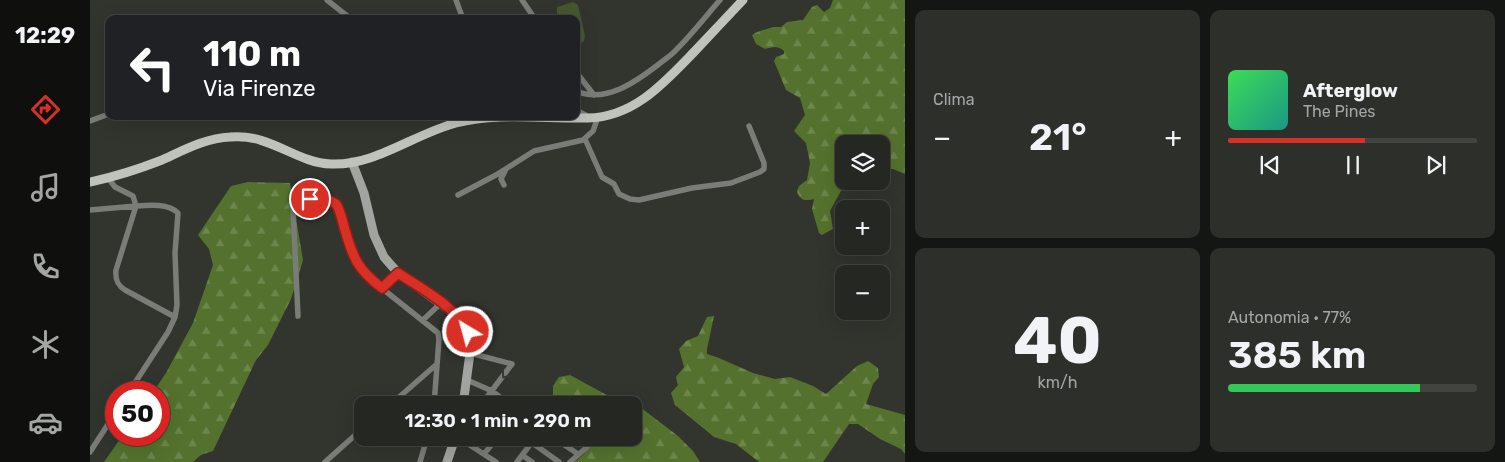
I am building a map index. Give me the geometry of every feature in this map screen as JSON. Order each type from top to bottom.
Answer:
[{"type":"main road","points":[[580,117],[594,117],[629,108],[654,92],[743,0]]},
{"type":"main road","points":[[90,182],[149,165],[206,142],[232,136],[265,141],[323,163],[336,164],[368,158],[437,129],[472,120]]},
{"type":"main road","points":[[352,162],[364,193],[377,244],[385,259],[398,273],[457,316],[466,329],[470,353],[464,396]]},
{"type":"main road","points":[[447,462],[453,446]]},
{"type":"street","points":[[327,0],[346,15]]},
{"type":"street","points":[[456,0],[462,15]]},
{"type":"street","points":[[522,0],[533,15]]},
{"type":"street","points":[[580,92],[594,95],[618,90],[643,76],[676,50],[720,0]]},
{"type":"street","points":[[580,77],[594,95]]},
{"type":"street","points":[[458,195],[538,149],[585,139],[593,131],[594,117],[580,112]]},
{"type":"street","points":[[90,121],[105,115]]},
{"type":"street","points":[[585,139],[602,177],[614,184],[619,194],[630,199],[639,200],[692,188],[731,182],[760,172],[764,169],[764,163],[749,126]]},
{"type":"street","points":[[504,185],[501,179],[506,169]]},
{"type":"street","points":[[108,178],[115,187],[133,196],[136,206],[116,270],[116,280],[125,290],[174,317]]},
{"type":"street","points":[[298,316],[294,204],[300,200],[323,198],[335,202],[339,209],[354,259],[366,275],[438,334],[435,396]]},
{"type":"street","points":[[90,211],[136,206],[156,206],[177,211],[175,253],[177,305],[168,332],[136,381]]},
{"type":"street","points":[[382,288],[398,273]]},
{"type":"street","points":[[423,320],[441,303]]},
{"type":"street","points":[[470,353],[512,364],[488,396]]},
{"type":"street","points":[[401,396],[437,364]]},
{"type":"street","points":[[467,380],[492,391],[498,396]]},
{"type":"street","points":[[90,452],[105,429]]},
{"type":"street","points":[[325,462],[354,436]]},
{"type":"street","points":[[420,462],[425,446]]},
{"type":"street","points":[[469,446],[496,462]]},
{"type":"street","points":[[484,454],[490,446]]},
{"type":"street","points":[[517,462],[529,446]]},
{"type":"street","points":[[540,446],[560,462]]},
{"type":"street","points":[[566,446],[578,454]]},
{"type":"street","points":[[570,462],[587,446]]},
{"type":"street","points":[[522,455],[532,462]]},
{"type":"green space","points":[[833,0],[905,0],[905,174],[890,169],[890,135],[835,135],[835,190],[841,190],[830,211],[833,229],[822,235],[819,233],[812,209],[814,199],[804,200],[797,192],[799,186],[807,180],[810,163],[806,143],[794,131],[805,115],[800,98],[786,90],[774,61],[776,57],[784,54],[784,51],[777,47],[765,49],[756,44],[752,35],[773,27],[781,27],[787,22],[803,20],[812,7],[817,5],[824,12],[830,8]]},
{"type":"green space","points":[[573,2],[578,5],[585,36],[584,41],[580,44],[580,15],[557,15],[557,7]]},
{"type":"green space","points":[[248,182],[290,183],[303,260],[291,299],[268,345],[256,360],[213,451],[201,455],[193,462],[104,462],[115,446],[170,446],[170,381],[161,381],[193,323],[213,265],[209,249],[198,235],[231,186]]},
{"type":"green space","points":[[714,316],[707,354],[753,373],[775,379],[790,377],[813,386],[826,394],[857,366],[868,361],[878,368],[879,377],[873,384],[866,404],[905,415],[905,454],[901,449],[880,439],[858,424],[849,424],[823,462],[759,462],[736,444],[714,437],[675,405],[671,393],[678,385],[676,377],[684,367],[679,349],[686,341],[698,336],[707,317]]},
{"type":"green space","points":[[570,375],[608,396],[553,396],[553,386],[559,377]]},
{"type":"green space","points":[[642,409],[678,436],[693,451],[700,462],[575,462],[590,446],[642,446]]},
{"type":"route","points":[[310,199],[325,198],[332,200],[336,204],[354,259],[363,272],[382,288],[398,273],[454,313],[468,332]]}]
